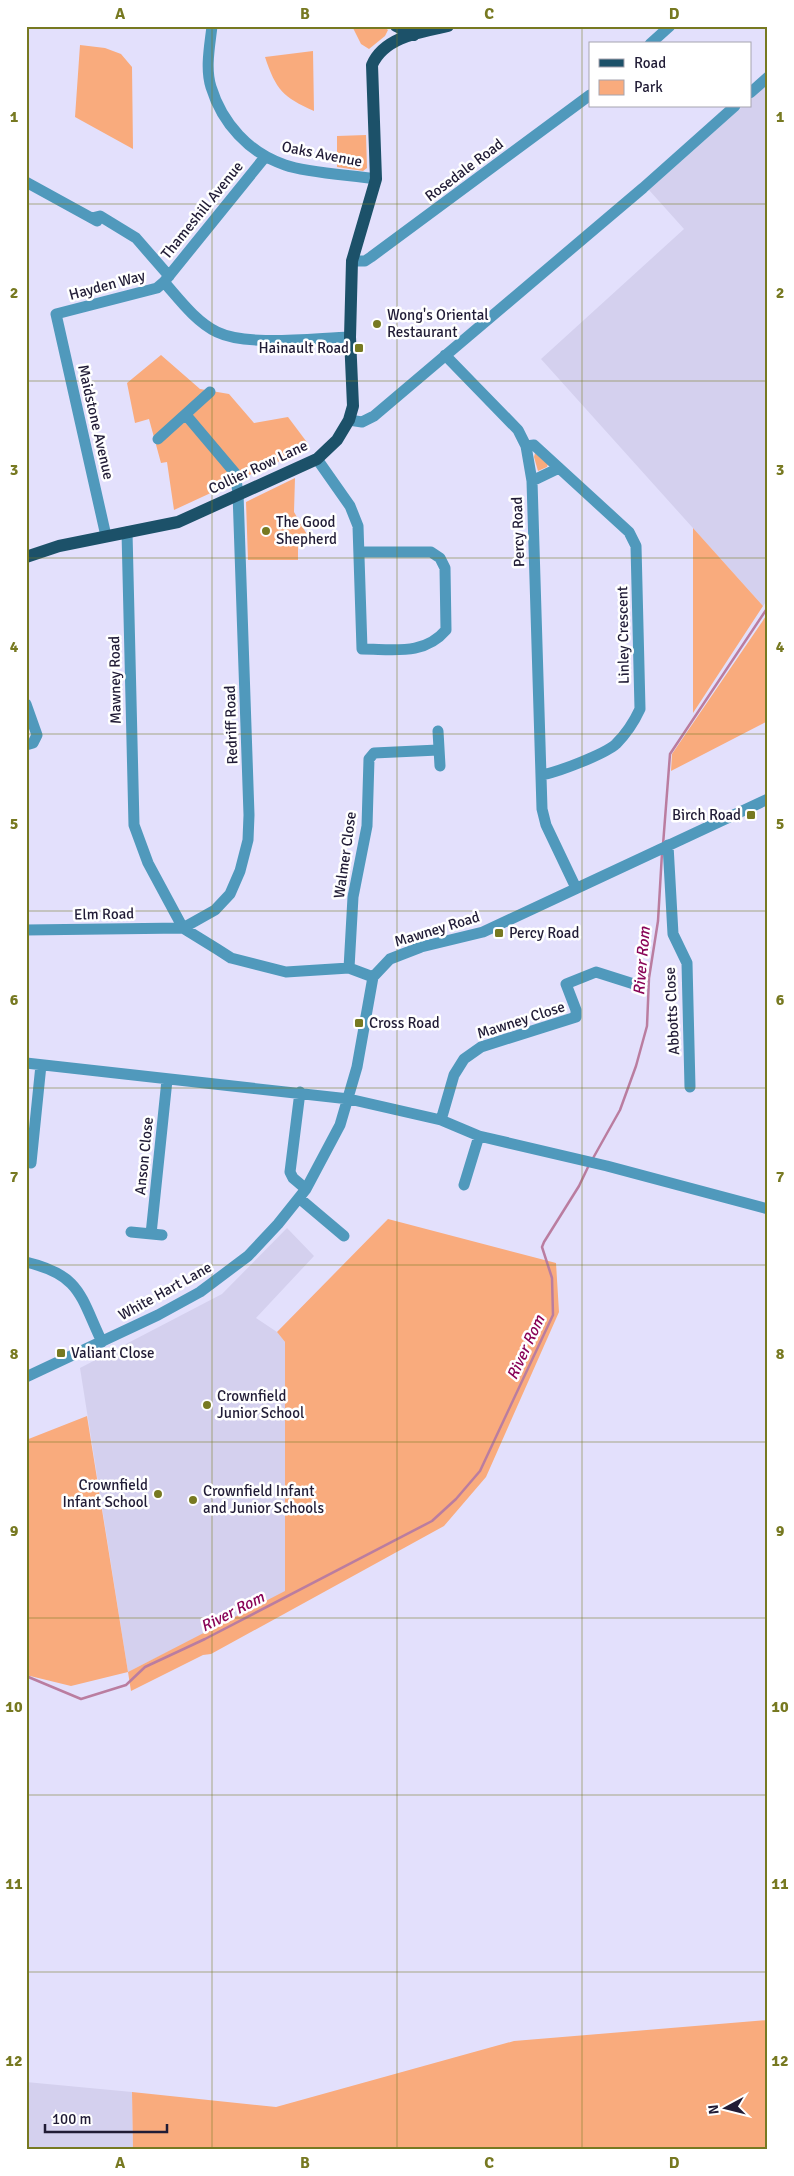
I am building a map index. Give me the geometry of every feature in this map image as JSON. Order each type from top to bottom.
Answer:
[{"type":"main road","points":[[396,26],[414,35]]},
{"type":"main road","name":"Collier Row Lane","points":[[26,557],[59,546],[178,522],[238,493],[317,459],[337,440],[349,420],[353,406],[350,337],[352,261],[376,179],[372,65],[378,53],[389,44],[448,26]]},
{"type":"street","name":"Oaks Avenue","points":[[212,26],[208,57],[211,86],[224,116],[242,140],[265,157],[286,166],[376,179]]},
{"type":"street","points":[[652,42],[670,26]]},
{"type":"street","points":[[752,90],[768,77]]},
{"type":"street","name":"Rosedale Road","points":[[352,261],[365,261],[371,257],[589,96]]},
{"type":"street","points":[[349,420],[362,422],[369,420],[445,355],[491,319],[733,108]]},
{"type":"street","name":"Thameshill Avenue","points":[[166,279],[265,157]]},
{"type":"street","points":[[26,182],[94,219],[100,216],[136,238],[198,319],[216,332],[239,340],[350,337]]},
{"type":"street","name":"Hayden Way","points":[[56,314],[157,288],[166,279]]},
{"type":"street","name":"Maidstone Avenue","points":[[56,314],[106,536]]},
{"type":"street","name":"Linley Crescent","points":[[445,355],[477,385],[524,442],[534,445],[629,532],[636,546],[640,709],[632,724],[615,745],[573,764],[541,775]]},
{"type":"street","points":[[158,439],[210,392]]},
{"type":"street","name":"Redriff Road","points":[[183,928],[214,910],[230,894],[240,871],[248,840],[249,815],[238,493],[235,473],[186,415]]},
{"type":"street","name":"Percy Road","points":[[524,442],[532,481],[542,809],[546,825],[576,888]]},
{"type":"street","points":[[317,459],[350,506],[358,526],[362,649],[420,648],[437,641],[446,630],[445,568],[440,558],[431,552],[360,552]]},
{"type":"street","points":[[532,481],[559,468]]},
{"type":"street","name":"Mawney Road","points":[[127,532],[133,820],[136,834],[148,863],[183,928],[231,958],[286,972],[349,968],[373,977],[390,959],[402,953],[483,932],[768,799]]},
{"type":"street","points":[[26,704],[37,735],[33,743],[26,745]]},
{"type":"street","points":[[438,731],[440,766]]},
{"type":"street","name":"Walmer Close","points":[[349,968],[354,897],[367,826],[369,759],[374,752],[438,750]]},
{"type":"street","name":"Abbotts Close","points":[[663,848],[673,934],[687,963],[690,1088]]},
{"type":"street","name":"Elm Road","points":[[26,930],[183,928]]},
{"type":"street","name":"Mawney Close","points":[[441,1120],[454,1075],[464,1059],[481,1047],[576,1017],[576,1010],[566,984],[596,972],[637,985]]},
{"type":"street","name":"White Hart Lane","points":[[26,1377],[158,1315],[218,1280],[248,1256],[303,1193],[340,1125],[349,1099],[373,977]]},
{"type":"street","points":[[26,1063],[167,1080],[300,1092],[349,1099],[441,1120],[479,1136],[607,1166],[768,1209]]},
{"type":"street","points":[[31,1163],[41,1065]]},
{"type":"street","name":"Anson Close","points":[[131,1232],[157,1235],[167,1080]]},
{"type":"street","points":[[300,1092],[290,1172],[303,1193],[344,1236]]},
{"type":"street","points":[[464,1185],[479,1136]]},
{"type":"street","points":[[26,1262],[59,1272],[77,1288],[102,1342]]},
{"type":"shaded area","points":[[768,84],[768,599],[763,606],[541,359],[684,229],[649,190],[741,108],[752,108],[752,98]]},
{"type":"shaded area","name":"Crownfield Infant and Junior Schools","points":[[287,1228],[314,1256],[256,1318],[277,1332],[285,1342],[285,1593],[128,1672],[80,1368],[222,1294]]},
{"type":"shaded area","points":[[26,2082],[132,2092],[133,2150],[26,2150]]},
{"type":"green space","points":[[352,26],[383,26],[388,30],[385,36],[369,49],[361,44]]},
{"type":"green space","points":[[80,45],[105,48],[121,54],[132,67],[133,149],[75,117]]},
{"type":"green space","points":[[313,51],[314,111],[295,101],[282,91],[273,77],[265,57]]},
{"type":"green space","points":[[366,135],[367,168],[363,171],[337,167],[337,136]]},
{"type":"green space","points":[[161,355],[200,389],[229,394],[254,423],[288,417],[309,445],[297,453],[174,510],[167,462],[161,463],[149,419],[135,423],[127,383]]},
{"type":"green space","points":[[535,453],[548,464],[547,467],[538,471],[534,457]]},
{"type":"green space","points":[[295,478],[294,512],[309,538],[298,540],[298,560],[248,560],[246,502]]},
{"type":"green space","points":[[693,528],[763,606],[693,713]]},
{"type":"green space","points":[[768,613],[768,721],[671,771],[672,754]]},
{"type":"green space","points":[[388,1219],[556,1263],[559,1312],[486,1477],[444,1526],[211,1654],[203,1655],[131,1691],[128,1672],[285,1591],[285,1342],[277,1332]]},
{"type":"green space","points":[[87,1416],[128,1672],[71,1686],[26,1675],[26,1440]]},
{"type":"green space","points":[[768,2020],[768,2150],[133,2150],[132,2092],[276,2107],[514,2041]]},
{"type":"waterway","name":"River Rom","points":[[663,845],[670,754],[768,607]]},
{"type":"waterway","name":"River Rom","points":[[592,1160],[620,1110],[636,1066],[647,1026],[649,978],[658,921],[662,853]]},
{"type":"waterway","name":"River Rom","points":[[26,1676],[81,1699],[126,1685],[145,1667],[205,1639],[432,1521],[456,1499],[480,1471],[553,1315],[552,1278],[542,1247],[579,1186],[589,1165]]},
{"type":"place","name":"Wong's Oriental Restaurant","points":[[377,324]]},
{"type":"place","name":"Hainault Road","points":[[359,348]]},
{"type":"place","name":"The Good Shepherd","points":[[266,531]]},
{"type":"place","name":"Birch Road","points":[[751,815]]},
{"type":"place","name":"Percy Road","points":[[499,933]]},
{"type":"place","name":"Cross Road","points":[[359,1023]]},
{"type":"place","name":"Valiant Close","points":[[61,1353]]},
{"type":"place","name":"Crownfield Junior School","points":[[207,1405]]},
{"type":"place","name":"Crownfield Infant School","points":[[158,1494]]},
{"type":"place","name":"Crownfield Infant and Junior Schools","points":[[193,1500]]}]
